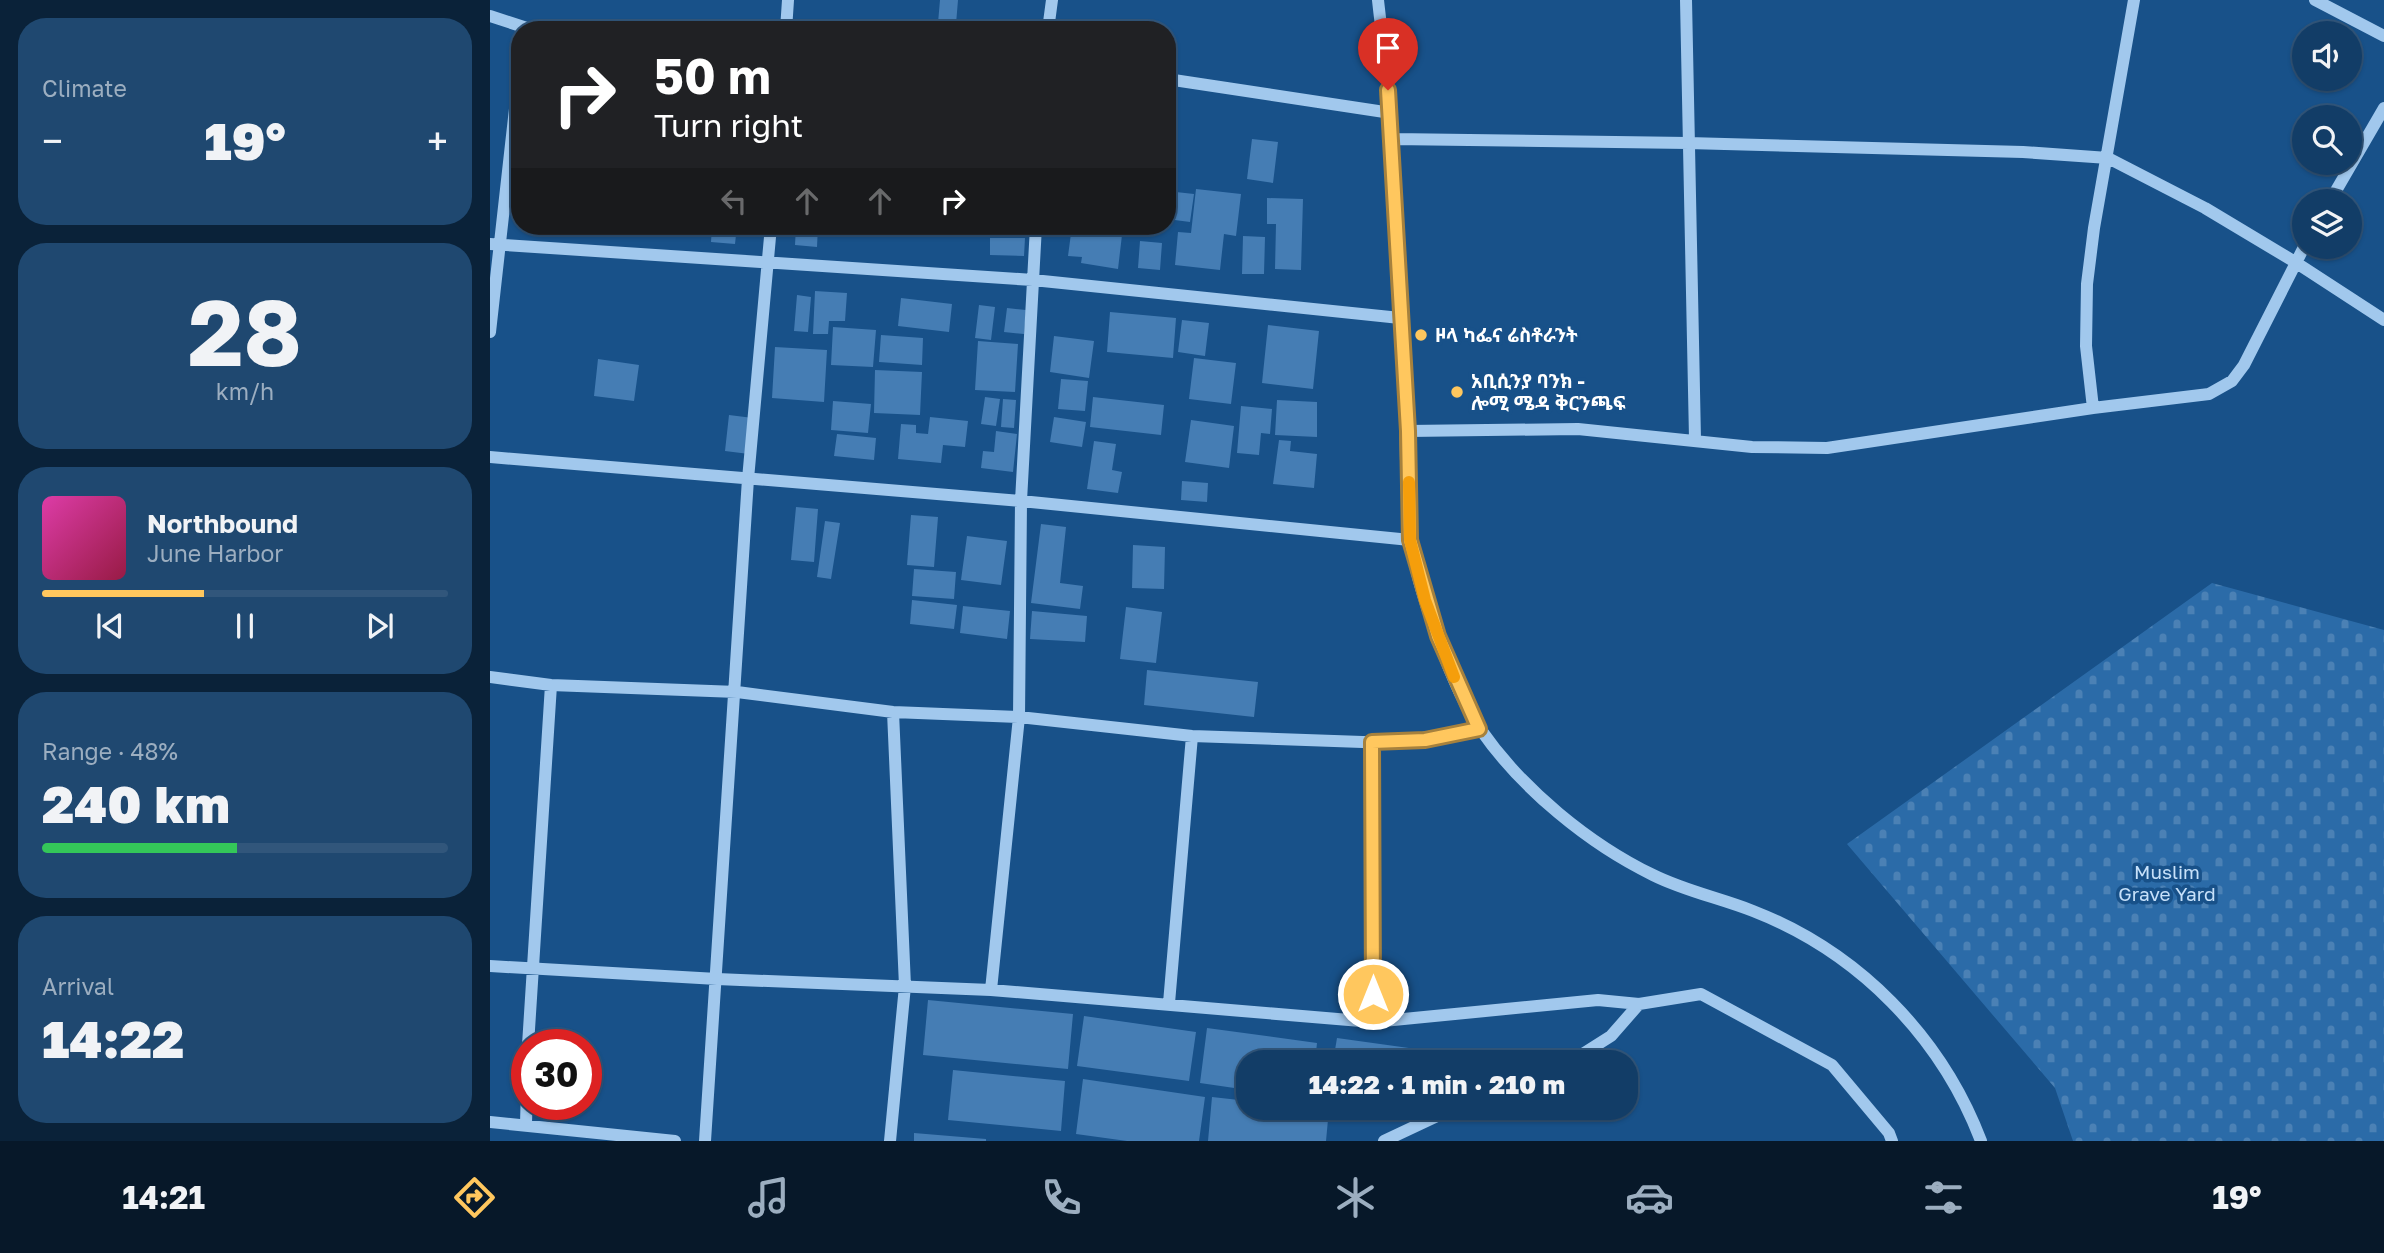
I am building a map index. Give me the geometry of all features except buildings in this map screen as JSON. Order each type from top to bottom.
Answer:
[{"type":"street","points":[[787,21],[788,0]]},
{"type":"street","points":[[1049,21],[1052,0]]},
{"type":"street","points":[[1378,0],[1393,139],[1400,318],[1408,431],[1410,540],[1438,636],[1479,729],[1532,787],[1609,849],[1653,875],[1795,930],[1834,952],[1874,984],[1901,1010],[1933,1049],[1960,1094],[1981,1141]]},
{"type":"street","points":[[1686,0],[1695,439]]},
{"type":"street","points":[[2093,408],[2086,346],[2087,285],[2094,228],[2134,0]]},
{"type":"street","points":[[2315,0],[2384,36]]},
{"type":"street","points":[[490,16],[511,23]]},
{"type":"street","points":[[1176,80],[1391,113]]},
{"type":"street","points":[[2337,189],[2384,108]]},
{"type":"street","points":[[490,332],[495,244],[511,129]]},
{"type":"street","points":[[1393,139],[1688,143],[2023,152],[2108,158],[2205,208],[2384,320]]},
{"type":"street","points":[[705,1141],[737,692],[748,479],[770,235]]},
{"type":"street","points":[[991,990],[1019,717],[1021,501],[1036,235]]},
{"type":"street","points":[[495,244],[1033,280],[1400,318]]},
{"type":"street","points":[[1408,431],[1578,429],[1752,447],[1827,448],[2093,408],[2209,394],[2223,388],[2244,365],[2297,259]]},
{"type":"street","points":[[490,457],[1021,501],[1410,540]]},
{"type":"street","points":[[490,677],[551,685],[737,692],[893,712],[1019,717],[1192,736],[1372,742],[1425,740],[1479,729]]},
{"type":"street","points":[[528,1029],[530,970],[551,685]]},
{"type":"street","points":[[890,1141],[905,986],[893,712]]},
{"type":"street","points":[[1169,1003],[1192,736]]},
{"type":"street","points":[[1372,742],[1373,1022]]},
{"type":"street","points":[[490,966],[717,979],[991,990],[1373,1022],[1598,1000],[1639,1004],[1701,994],[1744,1014],[1763,1028],[1832,1065],[1889,1133],[1892,1141]]},
{"type":"street","points":[[1589,1050],[1611,1036],[1639,1004]]},
{"type":"street","points":[[1384,1141],[1429,1120]]},
{"type":"street","points":[[490,1122],[526,1123],[675,1141]]},
{"type":"green space","name":"Muslim Grave Yard","points":[[2212,583],[2384,630],[2384,1141],[2073,1141],[2055,1088],[1847,844]]},
{"type":"slow traffic","points":[[1409,482],[1410,540],[1425,600],[1454,677]]},
{"type":"place","name":"ዞላ ካፌና ሬስቶራንት","points":[[1421,335]]},
{"type":"place","name":"አቢሲንያ ባንክ - ሎሚ ሜዳ ቅርንጫፍ","points":[[1457,392]]},
{"type":"route","points":[[1373,994],[1372,742],[1425,740],[1479,729],[1438,636],[1425,600],[1410,540],[1408,431],[1400,318],[1393,139],[1388,90]]}]
